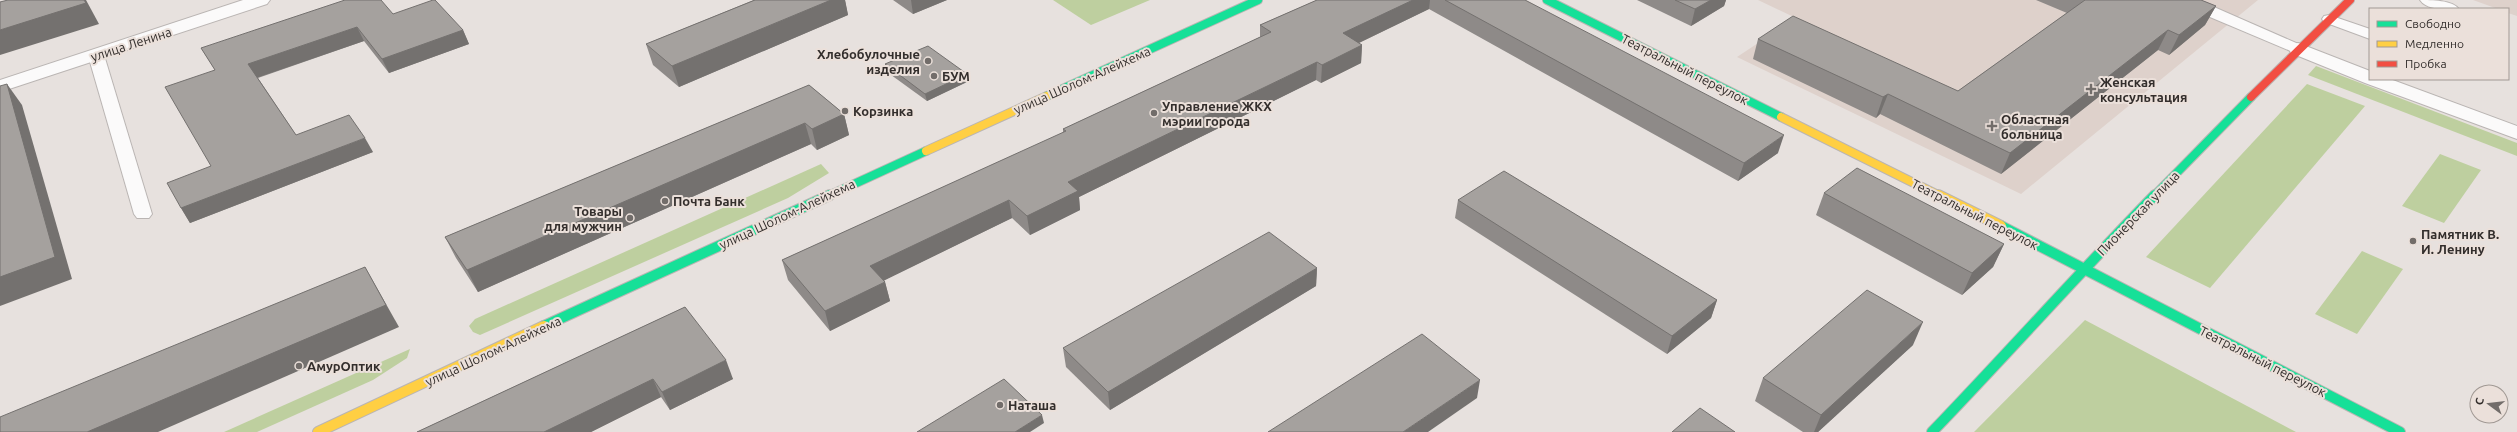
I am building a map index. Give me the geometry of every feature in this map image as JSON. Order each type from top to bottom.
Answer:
[{"type":"street","name":"улица Ленина","points":[[0,86],[261,0]]},
{"type":"street","name":"улица Шолом-Алейхема","points":[[318,432],[695,256],[1258,0]]},
{"type":"street","name":"Театральный переулок","points":[[1547,0],[2084,268],[2400,432]]},
{"type":"street","name":"Пионерская улица","points":[[1932,432],[2013,348],[2084,268],[2298,49],[2350,0]]},
{"type":"street","points":[[2298,49],[2369,78]]},
{"type":"street","points":[[2374,80],[2517,133]]},
{"type":"lane","points":[[2190,0],[2196,6],[2298,49]]},
{"type":"lane","points":[[2427,0],[2449,8]]},
{"type":"lane","points":[[2329,19],[2369,34]]},
{"type":"lane","points":[[96,55],[143,214]]},
{"type":"shaded area","name":"Областная больница","points":[[1758,0],[2258,0],[2021,194],[1737,57],[1796,18]]},
{"type":"shaded area","points":[[2473,0],[2517,0],[2517,16],[2509,13],[2509,8],[2495,8]]},
{"type":"green space","points":[[1053,0],[1150,0],[1091,25]]},
{"type":"green space","points":[[2316,66],[2517,143],[2517,156],[2308,75]]},
{"type":"green space","points":[[2307,84],[2365,106],[2210,288],[2146,257]]},
{"type":"green space","points":[[2440,154],[2481,170],[2444,223],[2402,206]]},
{"type":"green space","points":[[821,164],[829,173],[788,198],[480,335],[473,332],[469,326],[475,319]]},
{"type":"green space","points":[[2362,251],[2403,269],[2357,334],[2315,314]]},
{"type":"green space","points":[[2085,320],[2296,432],[1974,432]]},
{"type":"green space","points":[[410,349],[407,358],[373,380],[257,432],[224,432]]},
{"type":"building","points":[[8,0],[84,0],[86,3],[0,30],[0,2]]},
{"type":"building","points":[[345,0],[381,0],[393,14],[435,0],[463,30],[382,59],[357,27],[248,64],[296,135],[349,115],[365,138],[181,208],[167,183],[211,166],[165,87],[215,70],[201,48]]},
{"type":"building","points":[[755,0],[831,0],[672,66],[646,44]]},
{"type":"building","points":[[1317,0],[1413,0],[1343,33],[1362,45],[1322,65],[1317,62],[1068,182],[1078,191],[1027,216],[1009,200],[870,266],[885,282],[825,311],[782,260],[1066,131],[1063,129],[1271,32],[1260,25]]},
{"type":"building","points":[[1445,0],[1525,0],[1784,135],[1744,163]]},
{"type":"building","points":[[1675,0],[1711,0],[1695,9]]},
{"type":"building","points":[[2085,0],[2201,0],[2216,6],[2179,35],[2168,30],[2010,153],[1888,94],[1883,97],[1758,39],[1793,16],[1958,91]]},
{"type":"building","name":"БУМ","points":[[928,46],[967,74],[925,94],[885,64]]},
{"type":"building","points":[[7,84],[55,257],[0,277],[0,86]]},
{"type":"building","points":[[809,85],[844,114],[812,129],[805,123],[467,270],[445,237]]},
{"type":"building","points":[[1857,168],[2004,244],[1972,273],[1824,193]]},
{"type":"building","points":[[1504,171],[1717,300],[1672,336],[1458,200]]},
{"type":"building","points":[[1269,232],[1317,268],[1108,392],[1063,348]]},
{"type":"building","points":[[365,267],[386,305],[87,432],[0,432],[0,417]]},
{"type":"building","points":[[1867,290],[1923,322],[1821,415],[1763,378]]},
{"type":"building","points":[[685,307],[726,360],[662,392],[653,379],[544,432],[417,432]]},
{"type":"building","points":[[1422,334],[1480,380],[1403,432],[1268,432]]},
{"type":"building","name":"Наташа","points":[[1004,379],[1042,415],[1015,432],[917,432]]},
{"type":"building","points":[[1700,408],[1735,432],[1672,432]]},
{"type":"traffic: fast","points":[[1047,96],[1258,0]]},
{"type":"traffic: fast","points":[[1547,0],[1781,117]]},
{"type":"traffic: fast","points":[[1932,432],[2013,348],[2084,268],[2251,97]]},
{"type":"traffic: fast","points":[[544,326],[926,151]]},
{"type":"traffic: fast","points":[[2001,226],[2400,432]]},
{"type":"traffic: slow","points":[[926,151],[1047,96]]},
{"type":"traffic: slow","points":[[1781,117],[2001,226]]},
{"type":"traffic: slow","points":[[318,432],[544,326]]},
{"type":"traffic: jam","points":[[2251,97],[2350,0]]},
{"type":"place","name":"Хлебобулочные изделия","points":[[928,61]]},
{"type":"place","name":"БУМ","points":[[934,76]]},
{"type":"place","name":"Женская консультация","points":[[2091,89]]},
{"type":"place","name":"Корзинка","points":[[845,111]]},
{"type":"place","name":"Управление ЖКХ мэрии города","points":[[1154,113]]},
{"type":"place","name":"Областная больница","points":[[1992,126]]},
{"type":"place","name":"Почта Банк","points":[[665,201]]},
{"type":"place","name":"Товары для мужчин","points":[[630,218]]},
{"type":"place","name":"Памятник В. И. Ленину","points":[[2413,241]]},
{"type":"place","name":"АмурОптик","points":[[299,366]]},
{"type":"place","name":"Наташа","points":[[1000,405]]}]
